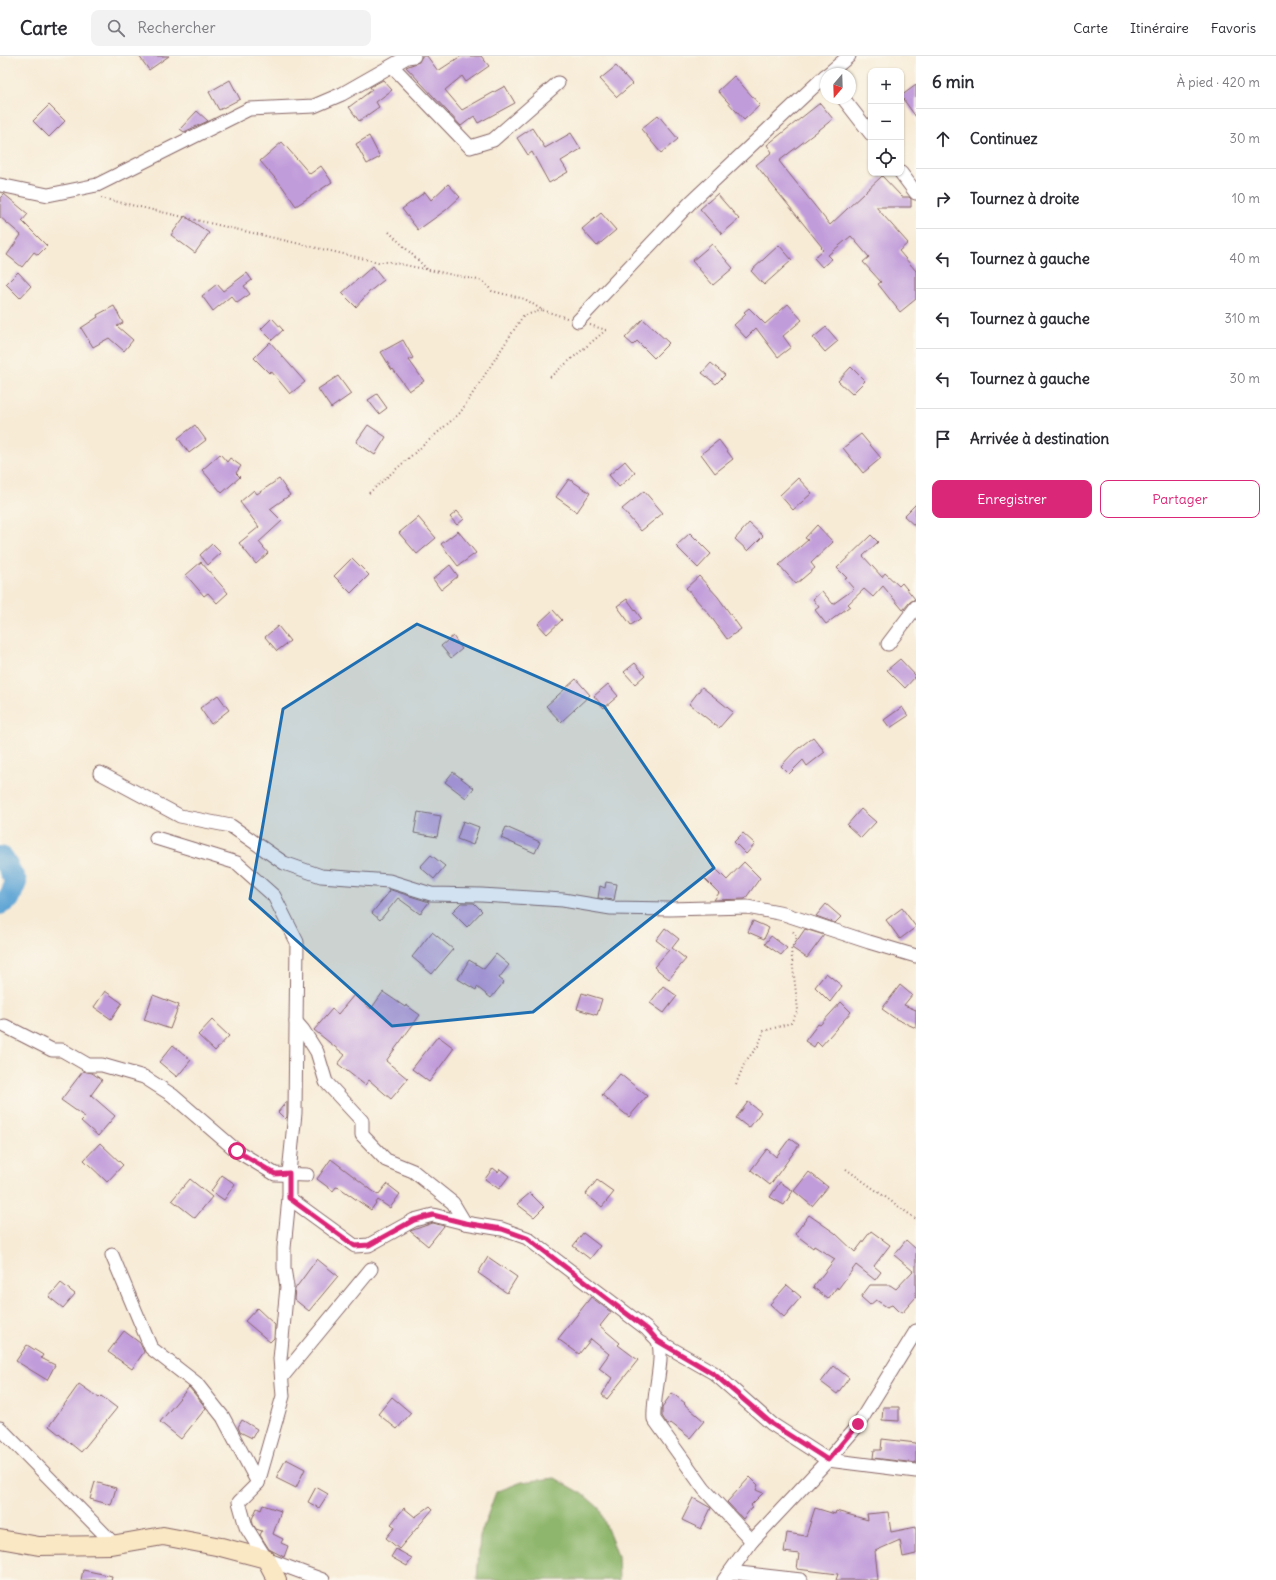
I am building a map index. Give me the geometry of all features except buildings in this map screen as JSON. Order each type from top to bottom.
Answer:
[{"type":"street","points":[[0,186],[48,195],[97,185],[249,110],[314,106],[342,94],[410,56]]},
{"type":"street","points":[[835,68],[850,56]]},
{"type":"street","points":[[392,66],[470,147],[493,140],[558,83]]},
{"type":"street","points":[[578,321],[691,202],[820,81]]},
{"type":"street","points":[[848,104],[868,130]]},
{"type":"street","points":[[903,176],[916,193]]},
{"type":"street","points":[[888,644],[916,607]]},
{"type":"street","points":[[100,773],[180,816],[232,826],[284,863],[321,876],[389,881],[431,894],[481,895],[563,900],[611,908],[670,909],[747,907],[784,914],[916,956]]},
{"type":"street","points":[[156,838],[237,864],[274,896],[297,942],[295,1113],[284,1248],[284,1268],[287,1287],[280,1359],[284,1396],[258,1483],[239,1502],[246,1527],[278,1580]]},
{"type":"street","points":[[296,1022],[317,1052],[326,1082],[362,1121],[362,1135],[386,1160],[413,1171],[453,1203],[465,1223]]},
{"type":"street","points":[[5,1026],[52,1050],[62,1050],[88,1065],[102,1065],[144,1077],[172,1095],[237,1151],[275,1174],[289,1173],[307,1175]]},
{"type":"street","points":[[289,1198],[355,1246],[369,1245],[414,1220],[433,1215],[465,1223],[502,1229],[527,1238],[647,1329],[658,1341],[714,1374],[772,1424],[828,1460],[916,1471]]},
{"type":"street","points":[[112,1255],[151,1348],[196,1384],[223,1417],[258,1483]]},
{"type":"street","points":[[282,1377],[371,1269]]},
{"type":"street","points":[[727,1576],[752,1541],[828,1460],[858,1424],[916,1331]]},
{"type":"street","points":[[658,1341],[659,1359],[653,1407],[654,1419],[704,1489],[752,1541]]},
{"type":"street","points":[[0,1428],[114,1544]]},
{"type":"street","points":[[0,1540],[39,1546],[114,1544],[163,1536],[221,1547],[266,1559],[323,1580]]},
{"type":"street","points":[[727,1576],[801,1580]]},
{"type":"path","points":[[100,198],[378,262],[390,262],[483,281],[492,291],[525,300],[542,310],[523,316],[460,413],[369,493]]},
{"type":"path","points":[[389,232],[428,270]]},
{"type":"path","points":[[550,377],[606,330]]},
{"type":"path","points":[[736,1084],[745,1062],[758,1046],[764,1031],[791,1023],[798,1010],[791,950],[797,937],[789,926],[784,914]]},
{"type":"path","points":[[846,1169],[916,1219]]},
{"type":"highlighted area","points":[[417,624],[604,706],[714,868],[533,1012],[392,1026],[250,899],[283,709]]},
{"type":"green space","points":[[555,1478],[583,1494],[599,1508],[618,1556],[619,1580],[477,1580],[480,1536],[496,1492],[522,1482]]},
{"type":"waterway","points":[[0,857],[3,858],[16,882],[9,899],[0,904]]},
{"type":"route","points":[[237,1151],[275,1174],[289,1173],[289,1198],[355,1246],[369,1245],[414,1220],[433,1215],[465,1223],[502,1229],[527,1238],[647,1329],[658,1341],[714,1374],[772,1424],[828,1460],[858,1424]]}]
